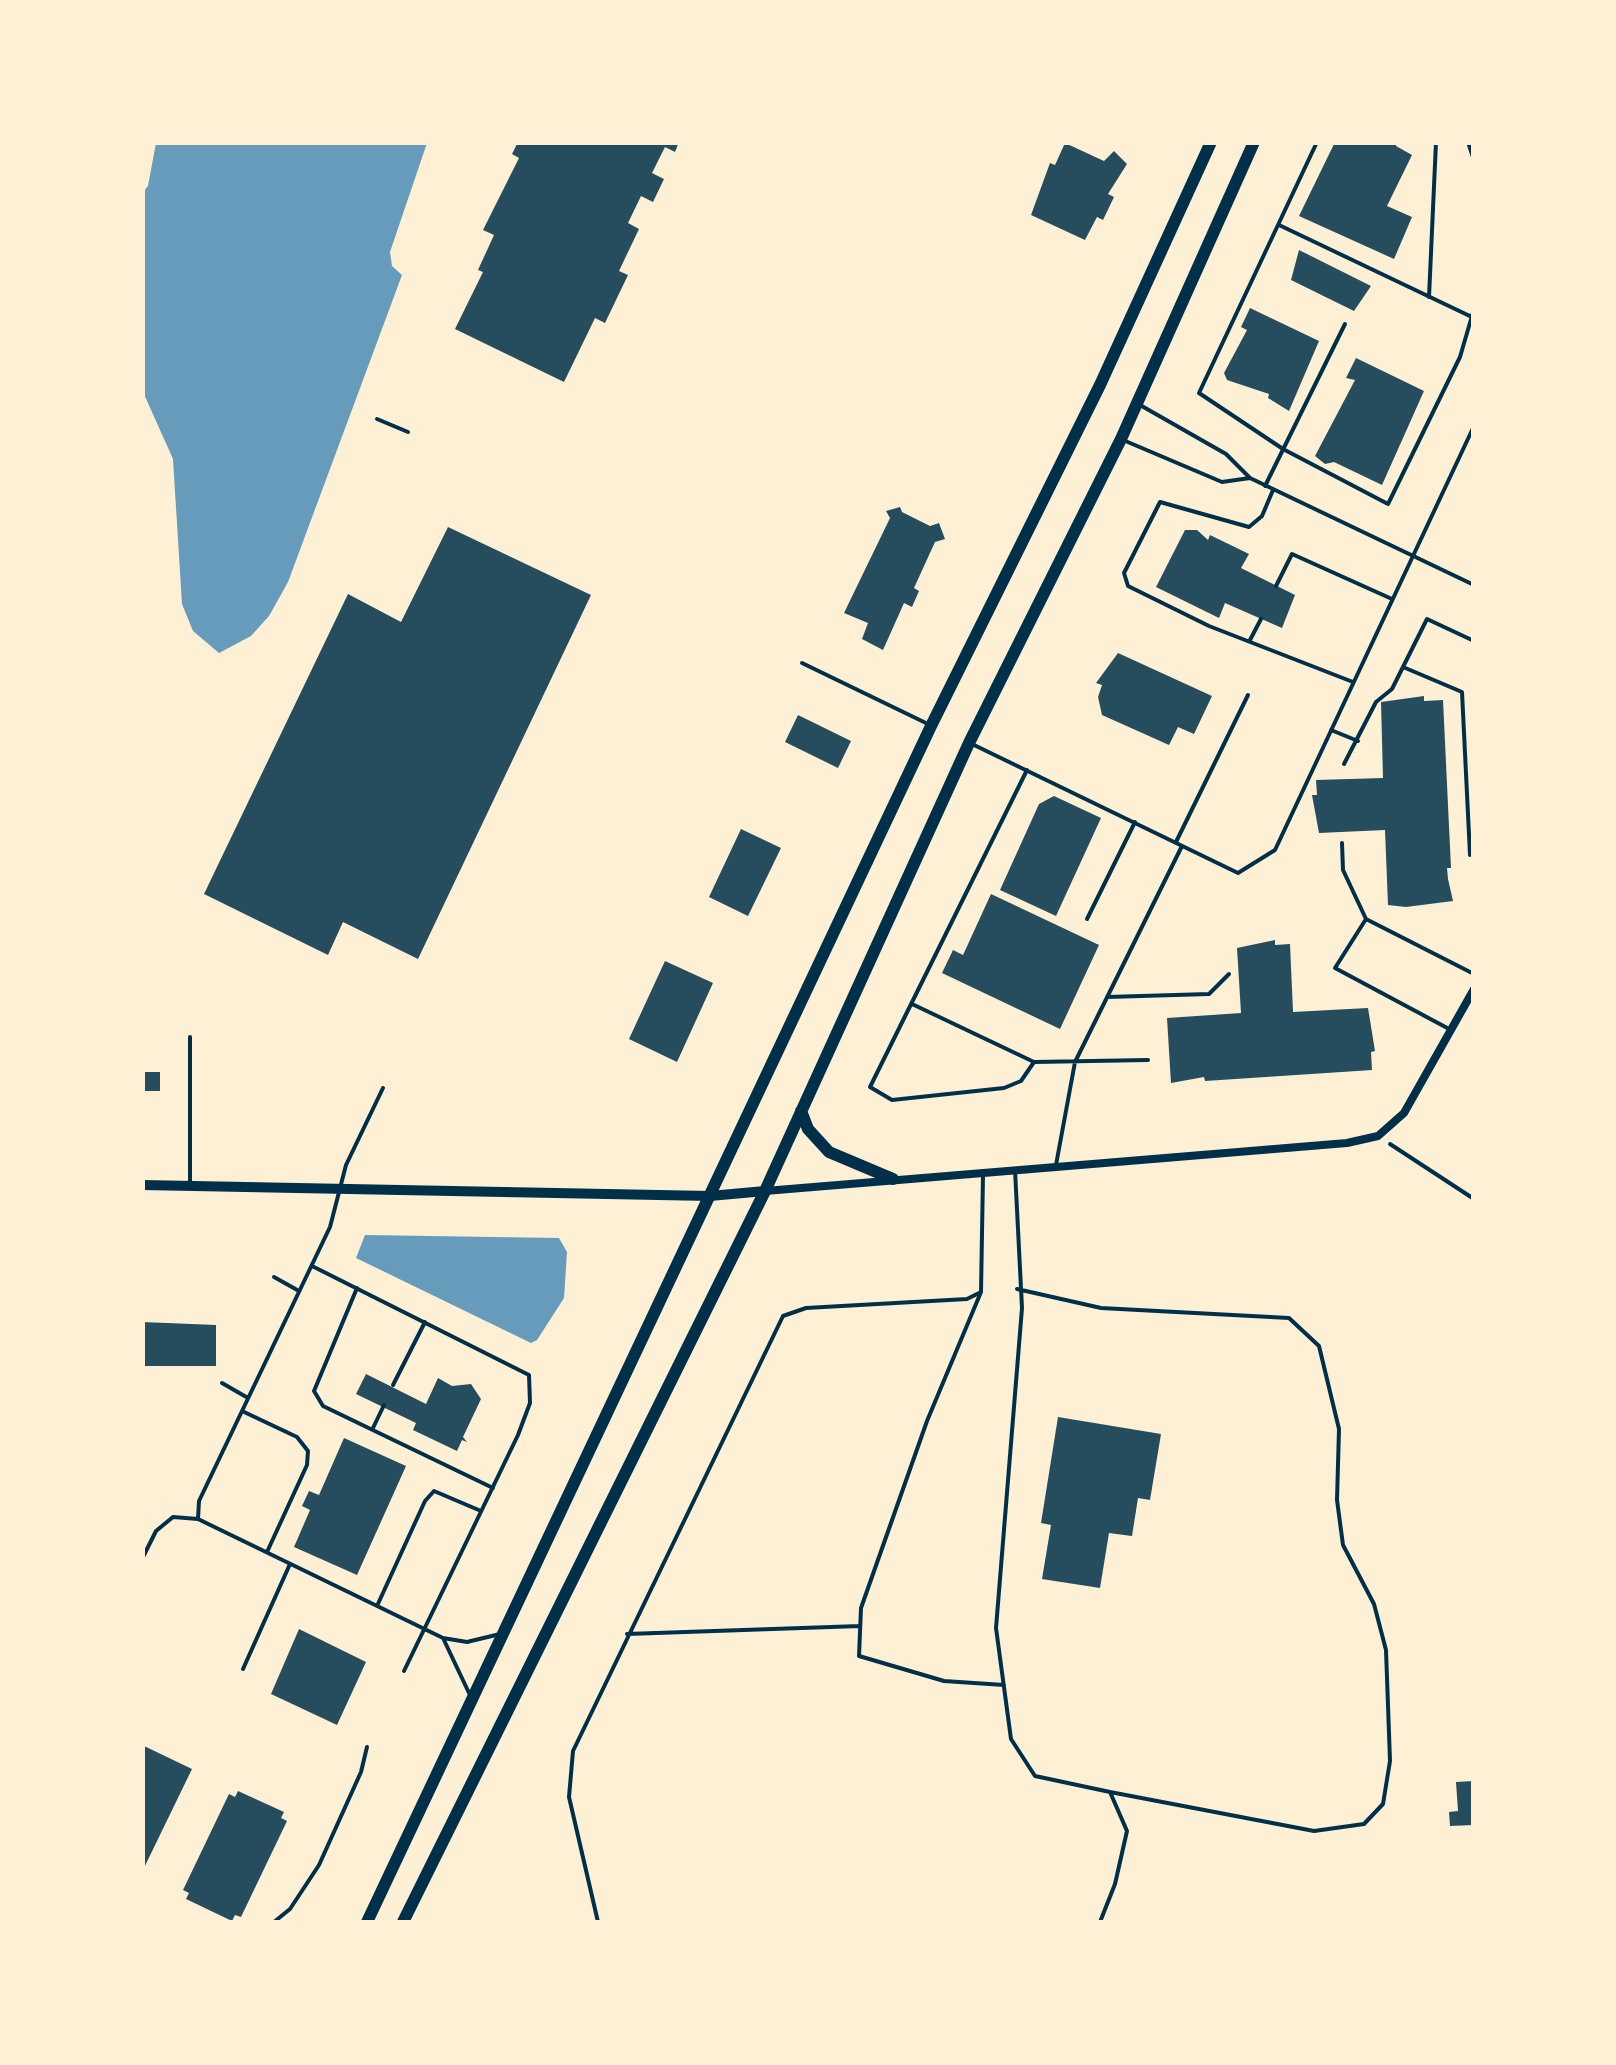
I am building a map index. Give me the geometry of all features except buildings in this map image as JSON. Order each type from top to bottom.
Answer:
[{"type":"main road","points":[[368,1922],[931,726],[1100,385],[1211,142]]},
{"type":"main road","points":[[403,1922],[765,1191],[969,742],[1121,439],[1254,142]]},
{"type":"main road","points":[[802,1111],[814,1138],[829,1152],[894,1179]]},
{"type":"street","points":[[142,1185],[710,1196],[983,1170],[1346,1143],[1378,1136],[1404,1113],[1474,990]]},
{"type":"lane","points":[[1317,142],[1199,393],[1283,450],[1388,504],[1460,357],[1474,310]]},
{"type":"lane","points":[[1429,297],[1436,142]]},
{"type":"lane","points":[[1468,142],[1474,160]]},
{"type":"lane","points":[[1278,224],[1473,318]]},
{"type":"lane","points":[[1265,486],[1346,324]]},
{"type":"lane","points":[[1136,403],[1226,454],[1250,478],[1474,585]]},
{"type":"lane","points":[[969,742],[1238,873],[1275,850],[1474,426]]},
{"type":"lane","points":[[1121,439],[1222,482],[1250,478]]},
{"type":"lane","points":[[1273,490],[1262,516],[1248,527],[1160,502],[1124,574],[1128,586],[1353,682]]},
{"type":"lane","points":[[1276,586],[1292,554],[1392,599]]},
{"type":"lane","points":[[1250,640],[1261,619]]},
{"type":"lane","points":[[1344,764],[1376,702],[1392,689],[1427,619],[1474,641]]},
{"type":"lane","points":[[802,663],[931,726]]},
{"type":"lane","points":[[1404,667],[1462,692],[1470,854]]},
{"type":"lane","points":[[1056,1164],[1075,1062],[1248,695]]},
{"type":"lane","points":[[1331,730],[1358,741]]},
{"type":"lane","points":[[1027,770],[870,1087],[892,1100],[1004,1088],[1021,1081],[1034,1062]]},
{"type":"lane","points":[[1087,919],[1134,822]]},
{"type":"lane","points":[[1342,843],[1343,870],[1366,919],[1474,974]]},
{"type":"lane","points":[[1366,919],[1335,968],[1451,1030]]},
{"type":"lane","points":[[1108,997],[1209,994],[1229,974]]},
{"type":"lane","points":[[912,1003],[1034,1062],[1148,1060]]},
{"type":"lane","points":[[190,1036],[190,1186]]},
{"type":"lane","points":[[198,1519],[199,1501],[312,1266],[342,1188],[346,1165],[384,1088]]},
{"type":"lane","points":[[1015,1168],[1018,1289],[1022,1308],[996,1628],[1010,1739],[1035,1776],[1314,1831],[1364,1824],[1383,1804],[1390,1762],[1386,1650],[1374,1604],[1343,1545],[1337,1500],[1340,1429],[1319,1346],[1289,1318],[1101,1308],[1018,1289]]},
{"type":"lane","points":[[983,1170],[981,1292],[927,1421],[861,1608],[860,1656],[944,1681],[1004,1685]]},
{"type":"lane","points":[[312,1266],[529,1375],[530,1403],[404,1671]]},
{"type":"lane","points":[[274,1277],[300,1291]]},
{"type":"lane","points":[[357,1288],[314,1391],[323,1406],[492,1488]]},
{"type":"lane","points":[[598,1922],[569,1797],[573,1750],[783,1316],[806,1308],[967,1299],[981,1292]]},
{"type":"lane","points":[[393,1385],[424,1322]]},
{"type":"lane","points":[[222,1383],[248,1398]]},
{"type":"lane","points":[[372,1430],[384,1406]]},
{"type":"lane","points":[[242,1411],[297,1437],[308,1451],[307,1466],[266,1552]]},
{"type":"lane","points":[[377,1606],[425,1501],[434,1491],[482,1511]]},
{"type":"lane","points":[[142,1559],[156,1530],[174,1517],[198,1519],[443,1638],[468,1642],[504,1633]]},
{"type":"lane","points":[[243,1669],[290,1564]]},
{"type":"lane","points":[[627,1634],[860,1626]]},
{"type":"lane","points":[[443,1638],[472,1701]]},
{"type":"lane","points":[[274,1922],[290,1909],[319,1865],[362,1772],[367,1748]]},
{"type":"lane","points":[[1100,1922],[1115,1884],[1127,1831],[1110,1792]]},
{"type":"path","points":[[377,419],[408,432]]},
{"type":"path","points":[[1378,1136],[1474,1199]]},
{"type":"water","points":[[156,143],[427,143],[390,252],[392,266],[402,275],[288,582],[269,616],[251,636],[219,653],[193,631],[182,604],[173,459],[143,392],[143,192],[148,186]]},
{"type":"water","points":[[365,1235],[559,1238],[567,1252],[564,1298],[537,1340],[531,1343],[356,1258]]}]
